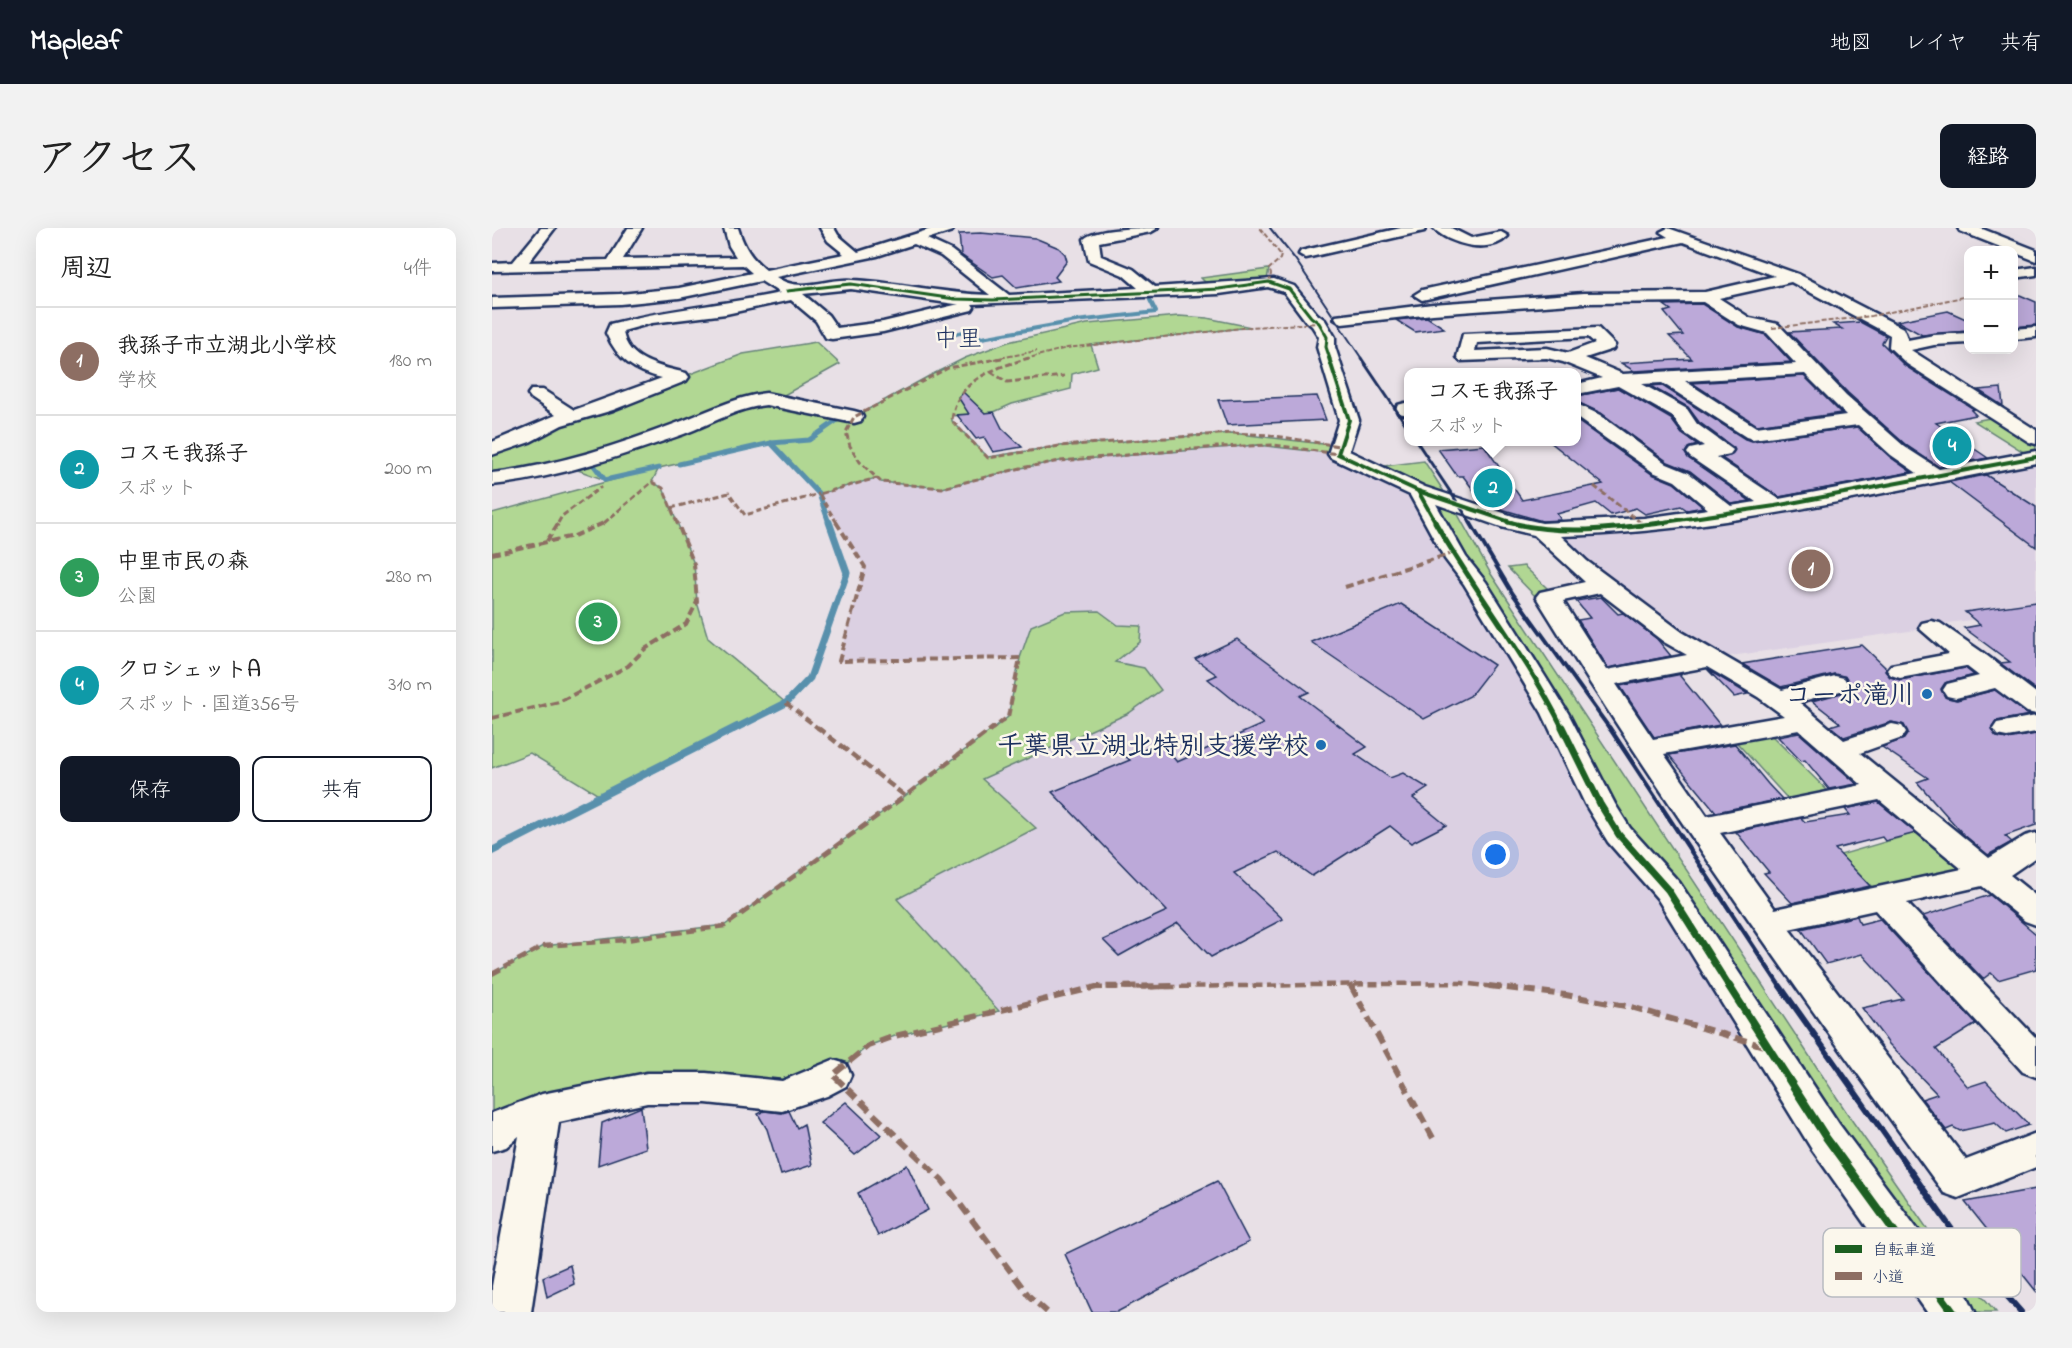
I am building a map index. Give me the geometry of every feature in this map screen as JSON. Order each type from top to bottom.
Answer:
[{"type":"highway","points":[[1966,228],[2036,256]]},
{"type":"street","points":[[518,266],[548,228]]},
{"type":"street","points":[[613,264],[635,228]]},
{"type":"street","points":[[731,228],[734,244],[746,261],[814,311],[832,334],[883,327],[999,300]]},
{"type":"street","points":[[827,228],[833,238],[856,257]]},
{"type":"street","points":[[1151,228],[1091,239],[1094,258],[1128,272],[1151,292]]},
{"type":"street","points":[[1306,254],[1419,228]]},
{"type":"street","points":[[1440,228],[1452,232],[1459,239],[1470,244],[1501,236]]},
{"type":"street","points":[[1656,228],[1793,277],[1897,332],[1900,338],[1898,347]]},
{"type":"street","points":[[492,267],[613,264],[654,280],[766,276],[856,257],[917,240],[940,229]]},
{"type":"street","points":[[1362,316],[1356,310],[1684,238]]},
{"type":"street","points":[[917,240],[946,253],[999,300]]},
{"type":"street","points":[[1326,249],[1352,261]]},
{"type":"street","points":[[492,303],[620,299],[654,280],[746,261]]},
{"type":"street","points":[[2018,273],[2036,271]]},
{"type":"street","points":[[1537,275],[1559,300]]},
{"type":"street","points":[[1342,319],[1432,309],[1559,300],[1649,296],[1706,297],[1744,286],[1793,277]]},
{"type":"street","points":[[492,449],[571,416],[606,406],[680,377],[655,372],[636,364],[621,350],[614,333],[616,328],[651,318],[726,309],[790,293],[851,284],[955,299],[999,300],[1227,288],[1269,282],[1289,289],[1327,336],[1326,346],[1349,420],[1338,454],[1418,491],[1509,522],[1542,530],[1644,525],[1775,506],[2036,458]]},
{"type":"street","points":[[1706,297],[1724,307],[1741,322],[1755,328],[1772,328],[1796,351],[1809,368],[1862,419],[1898,451],[1937,477]]},
{"type":"street","points":[[1432,309],[1444,322],[1460,331],[1592,332],[1606,345],[1569,358]]},
{"type":"street","points":[[1460,331],[1466,357],[1547,353],[1569,358],[1621,380],[1680,413],[1690,428],[1723,450],[1697,453],[1775,506]]},
{"type":"street","points":[[2018,334],[2036,332]]},
{"type":"street","points":[[1898,347],[1934,340],[1964,338]]},
{"type":"street","points":[[1898,347],[1913,360],[2036,438]]},
{"type":"street","points":[[1581,388],[1621,380],[1809,368]]},
{"type":"street","points":[[1667,378],[1753,433],[1862,419]]},
{"type":"street","points":[[537,394],[571,416]]},
{"type":"street","points":[[494,484],[567,466],[679,429],[750,401],[766,399],[854,417]]},
{"type":"street","points":[[1581,412],[1660,468],[1682,477],[1726,513]]},
{"type":"street","points":[[1418,491],[1456,559],[1474,582],[1555,713],[1600,804],[1619,835],[1668,890],[1825,1136],[1892,1228]]},
{"type":"street","points":[[1542,530],[1580,566],[1673,637],[1778,699],[2036,913]]},
{"type":"street","points":[[1605,585],[1548,597],[1646,750],[1767,922],[1958,1181],[2036,1150]]},
{"type":"street","points":[[1931,628],[2000,678],[2035,709],[2007,729]]},
{"type":"street","points":[[1900,670],[1972,657]]},
{"type":"street","points":[[1599,679],[1709,659]]},
{"type":"street","points":[[1956,690],[2000,678]]},
{"type":"street","points":[[1778,699],[1835,684]]},
{"type":"street","points":[[1646,750],[1804,721]]},
{"type":"street","points":[[1840,751],[1892,732]]},
{"type":"street","points":[[1701,827],[1885,790]]},
{"type":"street","points":[[1767,922],[1988,874],[2036,843]]},
{"type":"street","points":[[1883,898],[2036,1062]]},
{"type":"street","points":[[492,1136],[503,1125],[542,1110],[647,1088],[706,1088],[782,1096],[833,1076]]},
{"type":"street","points":[[509,1312],[542,1110]]},
{"type":"street","points":[[1942,1297],[1953,1312]]},
{"type":"shaded area","points":[[1257,445],[1338,454],[1418,491],[1767,1047],[1631,1007],[1566,995],[1462,983],[1097,987],[999,1011],[897,899],[1036,829],[981,779],[1129,713],[1160,690],[1144,668],[1114,662],[1118,625],[1099,611],[1032,626],[1020,658],[839,661],[865,567],[819,494],[877,478],[1021,468],[1060,461]]},
{"type":"shaded area","points":[[2036,457],[2036,648],[1994,617],[1709,659],[1542,530],[1644,525]]},
{"type":"green space","points":[[1269,269],[1267,279],[1210,287],[1201,278]]},
{"type":"green space","points":[[1179,316],[1207,318],[1251,327],[1091,345],[1098,367],[1072,374],[1071,389],[1012,404],[994,412],[952,416],[952,421],[988,457],[1060,446],[1232,433],[1339,446],[1338,454],[1257,445],[1060,461],[1021,468],[942,488],[881,482],[876,478],[819,494],[770,443],[659,468],[652,482],[663,488],[694,564],[697,602],[708,638],[786,703],[600,796],[530,753],[492,768],[492,513],[635,474],[605,480],[567,466],[492,479],[492,449],[743,354],[816,342],[840,364],[775,400],[763,402],[854,417],[965,358],[1008,342],[1087,324]]},
{"type":"green space","points":[[2001,416],[2036,438],[2036,457],[2033,458],[1974,421]]},
{"type":"green space","points":[[1424,461],[1452,504],[1491,574],[1853,1122],[1927,1228],[1894,1228],[1767,1047],[1418,491],[1368,468]]},
{"type":"green space","points":[[1524,566],[1549,590],[1534,595],[1508,568]]},
{"type":"green space","points":[[1099,611],[1118,625],[1141,626],[1140,642],[1115,662],[1144,668],[1161,690],[1129,713],[982,779],[1036,828],[897,899],[999,1011],[895,1036],[868,1046],[833,1075],[814,1085],[647,1088],[492,1135],[492,974],[544,946],[725,925],[905,796],[1008,717],[1020,658],[1031,626],[1065,612]]},
{"type":"green space","points":[[1764,728],[1837,800],[1796,808],[1729,734]]},
{"type":"green space","points":[[1919,832],[1988,874],[1883,898],[1840,855]]},
{"type":"green space","points":[[1942,1297],[1983,1297],[1996,1312],[1953,1312]]},
{"type":"building","points":[[981,233],[1035,238],[1059,248],[1065,254],[1067,261],[1055,277],[1059,281],[1017,288],[1003,275],[993,277],[961,255],[959,234]]},
{"type":"building","points":[[2018,294],[2036,302],[2036,325],[2018,327]]},
{"type":"building","points":[[1702,304],[1738,327],[1766,335],[1791,362],[1634,371],[1621,363],[1692,359],[1669,336],[1683,335],[1664,312],[1671,310],[1664,305]]},
{"type":"building","points":[[1948,311],[1964,318],[1964,331],[1922,335],[1897,321]]},
{"type":"building","points":[[1427,317],[1444,328],[1415,332],[1396,320]]},
{"type":"building","points":[[1860,322],[1886,336],[1882,343],[1905,366],[1974,409],[1971,410],[1976,415],[1936,423],[1988,458],[1939,467],[1906,445],[1848,393],[1789,332],[1842,329],[1833,324]]},
{"type":"building","points":[[1804,376],[1841,413],[1757,425],[1692,383]]},
{"type":"building","points":[[1661,385],[1745,439],[1752,441],[1857,427],[1890,457],[1911,472],[1779,497],[1722,458],[1732,455],[1734,448],[1699,422],[1688,407],[1650,386]]},
{"type":"building","points":[[1618,388],[1671,419],[1682,434],[1698,445],[1688,448],[1685,453],[1688,458],[1750,501],[1732,504],[1690,471],[1668,462],[1601,413],[1581,404],[1581,395]]},
{"type":"building","points":[[2001,388],[2003,406],[1978,390]]},
{"type":"building","points":[[963,392],[985,413],[994,412],[1002,428],[1022,447],[993,452],[984,437],[976,439],[957,415],[969,414],[958,397]]},
{"type":"building","points":[[1317,396],[1326,420],[1227,425],[1218,400]]},
{"type":"building","points":[[1581,424],[1652,474],[1674,483],[1703,507],[1687,510],[1681,506],[1645,514],[1636,508],[1611,515],[1596,503],[1557,514],[1561,520],[1542,521],[1484,504],[1463,476],[1457,476],[1438,449],[1485,446],[1522,500],[1603,484],[1555,446],[1581,446]]},
{"type":"building","points":[[1986,475],[2036,507],[2036,547],[1949,482]]},
{"type":"building","points":[[1601,597],[1618,614],[1623,613],[1657,639],[1671,656],[1608,668],[1578,620],[1590,618],[1576,601]]},
{"type":"building","points":[[2036,602],[2036,690],[2000,663],[2010,662],[1964,628],[1980,625],[1965,612]]},
{"type":"building","points":[[1401,604],[1494,665],[1470,696],[1424,719],[1311,642]]},
{"type":"building","points":[[1237,639],[1309,692],[1300,696],[1367,747],[1355,754],[1390,778],[1403,773],[1428,788],[1413,798],[1446,825],[1411,843],[1390,826],[1312,876],[1278,852],[1234,873],[1283,919],[1211,957],[1178,923],[1119,956],[1103,940],[1167,911],[1052,792],[1130,760],[1126,757],[1161,743],[1177,762],[1263,724],[1208,679],[1217,675],[1195,659]]},
{"type":"building","points":[[1862,645],[1886,668],[1885,671],[1890,677],[1900,680],[1965,668],[1974,675],[1945,683],[1941,689],[1945,697],[1957,700],[1995,690],[2030,715],[1997,721],[1991,730],[1997,737],[2007,739],[2036,734],[2036,825],[2005,836],[2012,842],[1988,855],[1963,834],[1917,782],[1928,778],[1882,747],[1904,739],[1908,733],[1904,725],[1891,722],[1844,737],[1830,726],[1840,723],[1812,701],[1845,692],[1850,685],[1846,677],[1834,674],[1781,687],[1742,664]]},
{"type":"building","points":[[1708,670],[1748,694],[1734,697]]},
{"type":"building","points":[[1682,674],[1680,676],[1720,725],[1654,737],[1620,686]]},
{"type":"building","points":[[1799,733],[1857,784],[1829,789],[1805,760],[1801,761],[1778,737]]},
{"type":"building","points":[[1735,744],[1782,799],[1716,812],[1669,755]]},
{"type":"building","points":[[1878,802],[1916,833],[1885,841],[1882,837],[1835,849],[1870,886],[1792,903],[1764,873],[1769,872],[1736,832],[1801,818],[1805,822],[1850,815],[1845,809]]},
{"type":"building","points":[[1990,895],[2036,934],[2036,969],[1998,980],[1991,973],[1983,979],[1923,916]]},
{"type":"building","points":[[1857,916],[1860,924],[1880,919],[1976,1024],[1936,1049],[1968,1087],[1986,1081],[2029,1125],[2006,1133],[1995,1123],[1960,1131],[1953,1127],[1946,1130],[1922,1099],[1937,1094],[1889,1044],[1862,1008],[1903,999],[1862,954],[1826,964],[1801,929]]},
{"type":"building","points":[[846,1102],[881,1135],[855,1155],[820,1123]]},
{"type":"building","points":[[641,1107],[646,1148],[598,1165],[602,1123]]},
{"type":"building","points":[[764,1111],[782,1113],[789,1111],[797,1128],[804,1124],[812,1165],[781,1175],[767,1129],[758,1114]]},
{"type":"building","points":[[907,1165],[928,1210],[878,1236],[858,1193]]},
{"type":"building","points":[[1217,1181],[1249,1242],[1117,1312],[1092,1312],[1065,1254]]},
{"type":"building","points":[[2036,1189],[2036,1291],[2021,1272],[2021,1228],[1986,1228],[1965,1202]]},
{"type":"building","points":[[570,1265],[574,1284],[547,1297],[543,1277]]},
{"type":"waterway","points":[[952,335],[967,331],[982,338],[1076,321],[1156,312],[1150,300]]},
{"type":"waterway","points":[[771,443],[809,440],[836,421]]},
{"type":"waterway","points":[[679,464],[771,443]]},
{"type":"waterway","points":[[771,443],[819,494],[829,523]]},
{"type":"waterway","points":[[592,463],[605,480],[659,468]]},
{"type":"waterway","points":[[734,729],[786,703],[810,678],[847,573],[829,522]]},
{"type":"waterway","points":[[492,851],[737,727]]},
{"type":"railway","points":[[1270,228],[1295,259],[1362,359]]},
{"type":"railway","points":[[1361,358],[1404,422]]},
{"type":"railway","points":[[1420,446],[1471,523]]},
{"type":"railway","points":[[1470,522],[1513,594],[1610,729]]},
{"type":"railway","points":[[1609,727],[1781,988]]},
{"type":"railway","points":[[1780,986],[1951,1228]]},
{"type":"railway","points":[[2008,1297],[2021,1312]]},
{"type":"marked path","points":[[1260,228],[1281,255],[1280,259],[1269,269],[1271,274],[1269,282]]},
{"type":"marked path","points":[[1772,328],[1871,316],[1964,297]]},
{"type":"marked path","points":[[1319,323],[1251,327],[1067,348],[1034,356],[994,370],[962,391],[953,405],[952,421],[988,458],[1060,446],[1232,433],[1269,435],[1339,446]]},
{"type":"marked path","points":[[1037,351],[948,368],[929,376],[854,417],[846,432],[850,446],[860,462],[881,482],[942,488],[1021,468],[1060,461],[1217,447],[1274,445],[1338,454]]},
{"type":"marked path","points":[[991,372],[1007,382],[1064,376]]},
{"type":"marked path","points":[[786,703],[905,796],[1008,717],[1020,658],[839,661],[865,567],[819,494],[877,478]]},
{"type":"marked path","points":[[492,554],[574,536],[604,523],[652,482],[663,488],[694,564],[697,602],[686,624],[645,649],[628,666],[559,702],[492,718]]},
{"type":"marked path","points":[[1594,486],[1644,525]]},
{"type":"marked path","points":[[547,541],[562,516],[601,487]]},
{"type":"marked path","points":[[671,508],[729,493],[745,515],[819,494]]},
{"type":"marked path","points":[[1345,587],[1453,553]]},
{"type":"marked path","points":[[492,974],[544,946],[626,940],[725,926],[905,796]]},
{"type":"marked path","points":[[1047,1312],[1029,1296],[942,1180],[833,1075],[868,1046],[895,1036],[1096,987],[1462,983],[1566,995],[1631,1007],[1767,1047]]},
{"type":"marked path","points":[[1350,984],[1433,1138]]},
{"type":"cycle path","points":[[787,291],[851,284],[955,299],[993,300],[1219,289],[1269,282],[1289,289],[1311,317],[1319,323],[1327,337],[1326,347],[1349,420],[1338,454],[1418,491],[1456,559],[1474,582],[1555,713],[1600,804],[1619,835],[1668,890],[1825,1136],[1892,1228]]},
{"type":"cycle path","points":[[1418,491],[1509,522],[1542,530],[1584,529],[1644,525],[1775,506],[2036,457]]},
{"type":"cycle path","points":[[1942,1297],[1953,1312]]},
{"type":"place","name":"クロシェットA","points":[[1952,446]]},
{"type":"place","name":"コスモ我孫子","points":[[1493,488]]},
{"type":"place","name":"我孫子市立湖北小学校","points":[[1811,569]]},
{"type":"place","name":"中里市民の森","points":[[598,622]]},
{"type":"place","name":"コーポ滝川","points":[[1927,694]]},
{"type":"place","name":"千葉県立湖北特別支援学校","points":[[1321,745]]},
{"type":"district","name":"中里","points":[[958,338]]}]
